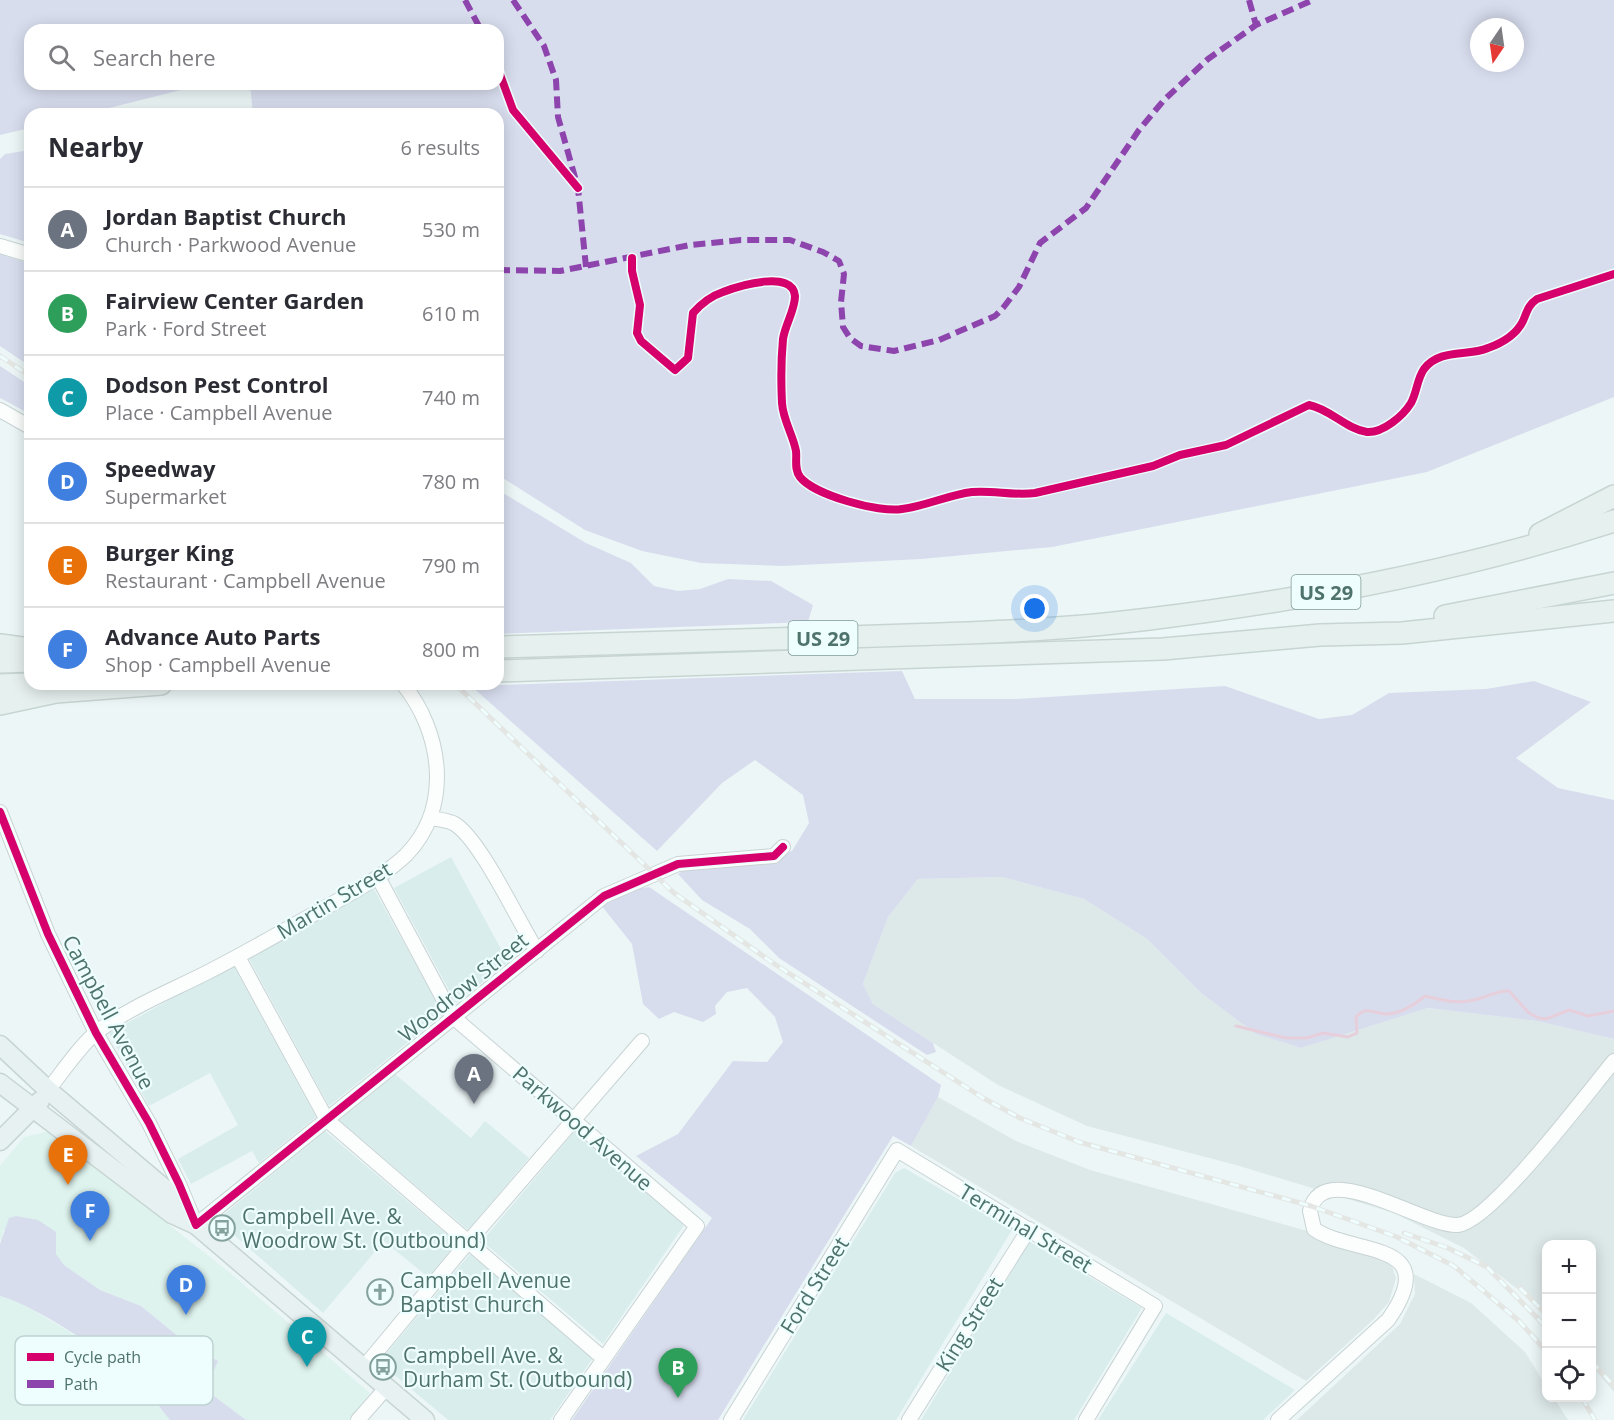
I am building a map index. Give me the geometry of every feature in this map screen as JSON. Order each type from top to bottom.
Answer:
[{"type":"highway","points":[[1502,553],[1614,496]]},
{"type":"highway","name":"US 29","points":[[504,647],[908,635],[1024,630],[1148,620],[1360,586],[1502,553],[1614,521]]},
{"type":"highway","name":"US 29","points":[[504,671],[1152,650],[1320,635],[1494,607],[1614,583]]},
{"type":"highway","points":[[1320,635],[1401,633],[1614,611]]},
{"type":"highway","points":[[0,645],[24,648]]},
{"type":"highway","points":[[0,662],[24,661]]},
{"type":"highway","points":[[0,685],[24,684]]},
{"type":"highway","points":[[0,704],[56,692],[82,690]]},
{"type":"main road","name":"Campbell Avenue","points":[[0,1045],[48,1090],[178,1200],[196,1225],[425,1420]]},
{"type":"main road","name":"Campbell Avenue","points":[[0,1083],[172,1214],[196,1225]]},
{"type":"main road","points":[[1,1139],[34,1109],[48,1090]]},
{"type":"street","points":[[0,246],[24,253]]},
{"type":"street","points":[[0,410],[24,424]]},
{"type":"street","name":"Martin Street","points":[[48,1090],[96,1033],[124,1014],[238,957],[378,877],[407,853],[430,818],[437,776],[433,739],[427,720],[407,690]]},
{"type":"street","name":"Campbell Avenue","points":[[0,812],[48,934],[96,1033],[149,1123],[196,1225]]},
{"type":"street","points":[[430,818],[453,823],[464,833],[481,856],[537,951]]},
{"type":"street","name":"Woodrow Street","points":[[196,1225],[592,905],[632,882],[678,864],[774,856],[783,847]]},
{"type":"street","name":"Parkwood Avenue","points":[[378,877],[453,1017],[697,1226],[603,1358]]},
{"type":"street","points":[[238,957],[327,1120],[603,1358],[561,1420]]},
{"type":"street","points":[[364,1368],[468,1242],[642,1041]]},
{"type":"street","points":[[1278,1420],[1388,1320],[1397,1307],[1405,1287],[1406,1274],[1390,1256],[1367,1246],[1329,1237],[1314,1229],[1310,1211],[1318,1196],[1335,1190],[1351,1190],[1372,1196],[1442,1225],[1472,1221],[1507,1189],[1614,1061]]},
{"type":"street","name":"Terminal Street","points":[[897,1150],[1155,1306],[1086,1420]]},
{"type":"street","name":"Ford Street","points":[[731,1420],[897,1150]]},
{"type":"street","name":"King Street","points":[[909,1420],[1029,1229]]},
{"type":"street","points":[[358,1420],[387,1388]]},
{"type":"shaded area","points":[[0,0],[1614,0],[1614,397],[1427,472],[1052,547],[921,559],[782,566],[701,563],[642,551],[585,530],[504,479],[504,108],[252,108],[251,90],[504,90],[504,24],[24,24],[24,90],[181,90],[109,108],[24,108],[24,129],[0,135]]},
{"type":"shaded area","points":[[24,151],[24,241],[0,234],[0,159],[5,154]]},
{"type":"shaded area","points":[[0,254],[24,262],[24,362],[0,346]]},
{"type":"shaded area","points":[[0,366],[24,382],[24,411],[0,398]]},
{"type":"shaded area","points":[[504,494],[586,543],[631,563],[654,586],[678,591],[700,589],[728,579],[771,581],[813,605],[808,622],[504,634]]},
{"type":"shaded area","points":[[902,671],[915,699],[1014,699],[1225,686],[1319,719],[1352,715],[1389,693],[1486,689],[1534,681],[1591,702],[1516,758],[1558,788],[1614,800],[1614,1039],[1537,1021],[1428,1008],[1301,1048],[1256,1034],[1201,993],[1147,939],[1084,899],[1002,877],[918,879],[888,917],[863,984],[873,1004],[933,1043],[936,1052],[927,1055],[779,958],[750,929],[702,900],[678,874],[686,868],[762,862],[792,851],[809,823],[803,795],[755,760],[722,783],[657,851],[476,690],[504,690],[504,685]]},
{"type":"shaded area","points":[[451,857],[508,962],[456,1003],[394,888]]},
{"type":"shaded area","points":[[1002,877],[1084,899],[1147,939],[1201,993],[1256,1034],[1301,1048],[1428,1008],[1537,1021],[1614,1039],[1614,1392],[1596,1371],[1596,1240],[1542,1240],[1542,1313],[1528,1297],[1464,1248],[1394,1213],[1236,1165],[1087,1126],[998,1085],[873,1004],[863,984],[888,917],[918,879]]},
{"type":"shaded area","points":[[649,887],[941,1085],[938,1097],[911,1146],[893,1136],[718,1420],[572,1420],[712,1218],[636,1156],[678,1134],[733,1061],[767,1062],[783,1042],[775,1017],[747,988],[727,992],[715,1006],[716,1014],[703,1022],[674,1012],[659,1019],[643,1004],[632,944],[601,905],[624,891]]},
{"type":"shaded area","points":[[374,889],[443,1014],[329,1106],[248,957]]},
{"type":"shaded area","points":[[233,965],[316,1117],[259,1163],[252,1151],[191,1184],[178,1159],[238,1125],[210,1073],[149,1106],[109,1033]]},
{"type":"shaded area","points":[[395,1074],[471,1138],[485,1121],[529,1158],[468,1230],[339,1120]]},
{"type":"shaded area","points":[[938,1097],[1016,1141],[1090,1170],[1325,1236],[1389,1258],[1396,1278],[1389,1302],[1373,1320],[1306,1381],[911,1146]]},
{"type":"shaded area","points":[[50,1131],[229,1272],[370,1393],[349,1420],[246,1420],[213,1395],[213,1370],[217,1360],[213,1358],[213,1336],[178,1336],[141,1306],[100,1290],[64,1265],[56,1254],[3,1230],[2,1241],[0,1238],[0,1166],[24,1137]]},
{"type":"shaded area","points":[[325,1131],[457,1243],[428,1277],[384,1241],[323,1313],[217,1220]]},
{"type":"shaded area","points":[[574,1132],[684,1225],[603,1344],[482,1241]]},
{"type":"shaded area","points":[[904,1168],[1012,1230],[896,1420],[743,1420],[895,1173]]},
{"type":"shaded area","points":[[16,1216],[38,1220],[56,1232],[56,1254],[64,1265],[100,1290],[141,1306],[178,1336],[78,1336],[32,1309],[0,1296],[0,1244],[9,1218]]},
{"type":"shaded area","points":[[1030,1242],[1142,1308],[1074,1420],[921,1420]]},
{"type":"shaded area","points":[[470,1254],[593,1358],[550,1420],[448,1420],[379,1362]]},
{"type":"shaded area","points":[[1414,1274],[1471,1303],[1525,1352],[1542,1380],[1542,1402],[1557,1402],[1568,1420],[1297,1420],[1400,1324],[1415,1294]]},
{"type":"shaded area","points":[[0,1296],[23,1304],[76,1336],[15,1336],[15,1405],[157,1405],[170,1420],[0,1420]]},
{"type":"shaded area","points":[[1166,1313],[1295,1390],[1263,1420],[1098,1420]]},
{"type":"shaded area","points":[[213,1358],[218,1361],[213,1372]]},
{"type":"shaded area","points":[[213,1395],[246,1420],[170,1420],[158,1405],[213,1405]]},
{"type":"waterway","points":[[1236,1026],[1286,1038],[1307,1038],[1323,1033],[1348,1037],[1357,1033],[1356,1017],[1364,1011],[1386,1014],[1402,1011],[1425,996],[1460,1002],[1505,991],[1509,991],[1529,1013],[1539,1018],[1546,1019],[1569,1010],[1588,1016],[1614,1011]]},
{"type":"railway","points":[[0,356],[24,372]]},
{"type":"railway","points":[[461,690],[674,893],[773,963],[983,1098],[1020,1118],[1079,1142],[1311,1206],[1397,1237],[1454,1266],[1519,1321],[1543,1348]]},
{"type":"railway","points":[[1404,1233],[1448,1248],[1487,1267],[1542,1323]]},
{"type":"railway","points":[[1520,1288],[1542,1310]]},
{"type":"railway","points":[[1596,1366],[1614,1386]]},
{"type":"railway","points":[[1584,1402],[1595,1420]]},
{"type":"marked path","points":[[465,0],[478,24]]},
{"type":"marked path","points":[[513,0],[544,46],[556,80],[558,117],[578,188],[586,267]]},
{"type":"marked path","points":[[1249,0],[1256,25]]},
{"type":"marked path","points":[[504,270],[560,271],[690,245],[741,240],[790,240],[823,252],[839,261],[844,274],[841,302],[843,327],[850,338],[861,346],[894,351],[939,340],[995,316],[1003,308],[1019,287],[1040,243],[1086,208],[1139,130],[1164,100],[1208,59],[1256,25],[1313,0]]},
{"type":"cycle path","points":[[504,85],[513,110],[578,188]]},
{"type":"cycle path","points":[[632,258],[632,271],[640,305],[637,333],[641,341],[675,370],[688,358],[693,313],[706,301],[730,289],[764,282],[785,283],[792,288],[795,301],[783,339],[782,395],[784,415],[796,451],[798,474],[807,484],[832,496],[892,510],[911,508],[972,492],[1035,493],[1153,466],[1180,455],[1226,445],[1309,405],[1324,410],[1359,430],[1367,432],[1380,430],[1398,418],[1411,403],[1418,381],[1430,362],[1446,356],[1480,351],[1498,344],[1517,330],[1530,306],[1537,299],[1614,274]]},
{"type":"cycle path","points":[[0,812],[48,934],[96,1033],[149,1123],[196,1225],[604,896],[678,864],[774,856],[783,847]]},
{"type":"place","name":"Jordan Baptist Church","points":[[474,1104]]},
{"type":"place","name":"Burger King","points":[[68,1185]]},
{"type":"place","name":"Campbell Ave. & Woodrow St. (Outbound)","points":[[222,1228]]},
{"type":"place","name":"Advance Auto Parts","points":[[90,1241]]},
{"type":"place","name":"Campbell Avenue Baptist Church","points":[[380,1292]]},
{"type":"place","name":"Speedway","points":[[186,1315]]},
{"type":"place","name":"Dodson Pest Control","points":[[307,1367]]},
{"type":"place","name":"Campbell Ave. & Durham St. (Outbound)","points":[[383,1367]]},
{"type":"place","name":"Fairview Center Garden","points":[[678,1398]]}]
